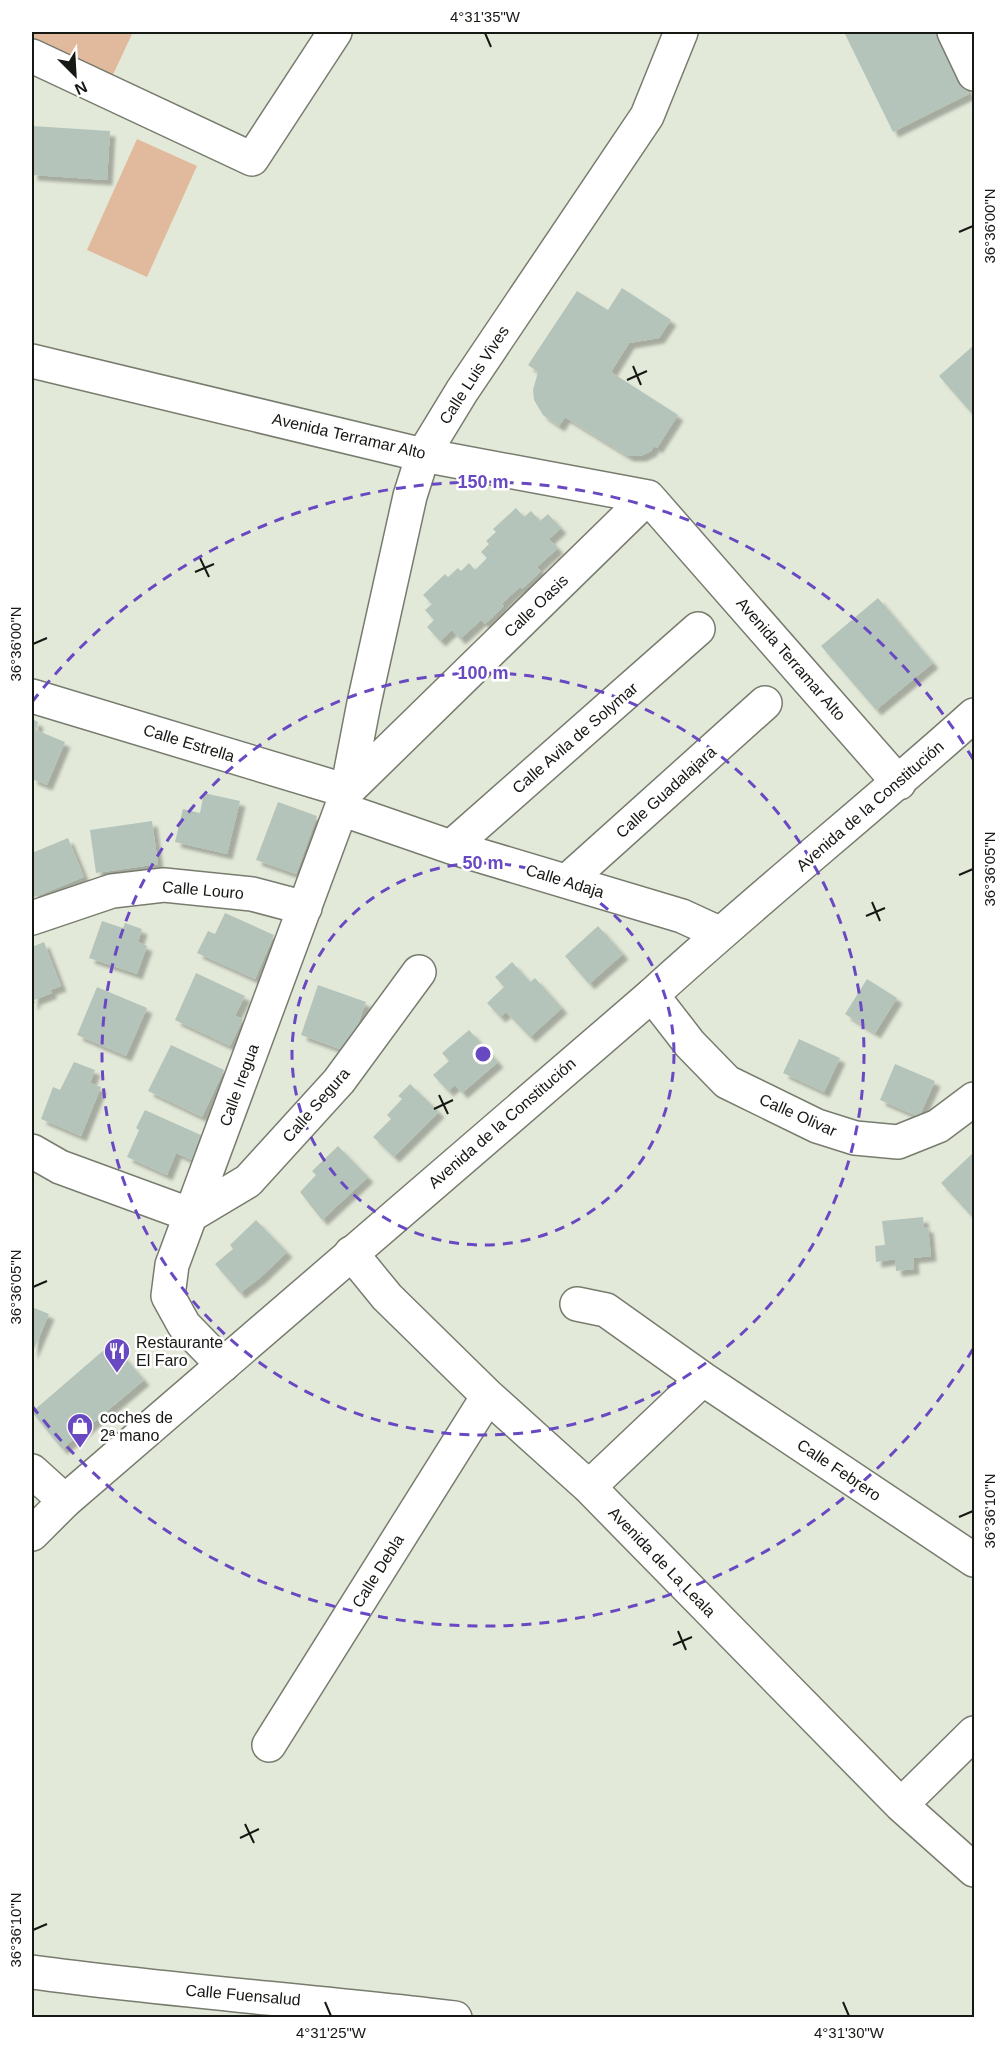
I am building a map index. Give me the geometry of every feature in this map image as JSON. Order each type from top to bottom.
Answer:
[{"type":"street","points":[[32,56],[252,159],[335,32]]},
{"type":"street","name":"Calle Luis Vives","points":[[344,800],[410,496],[423,455],[462,391],[647,116],[678,32]]},
{"type":"street","points":[[954,32],[975,74]]},
{"type":"street","points":[[32,81],[193,156]]},
{"type":"street","name":"Avenida Terramar Alto","points":[[32,361],[423,455],[648,497],[899,783]]},
{"type":"street","name":"Calle Oasis","points":[[344,800],[648,497]]},
{"type":"street","name":"Calle Avila de Solymar","points":[[451,847],[698,629]]},
{"type":"street","name":"Calle Estrella","points":[[32,696],[344,800]]},
{"type":"street","name":"Calle Guadalajara","points":[[567,881],[765,704]]},
{"type":"street","name":"Avenida de la Constitución","points":[[32,1534],[65,1501],[975,715]]},
{"type":"street","name":"Calle Adaja","points":[[344,800],[451,847],[682,916],[720,933]]},
{"type":"street","name":"Calle Iregua","points":[[223,1365],[184,1325],[168,1296],[172,1264],[344,800]]},
{"type":"street","name":"Calle Louro","points":[[32,918],[112,891],[164,885],[252,894],[305,908]]},
{"type":"street","name":"Calle Segura","points":[[191,1215],[249,1180],[339,1081],[419,972]]},
{"type":"street","name":"Calle Olivar","points":[[652,994],[690,1044],[727,1082],[817,1126],[855,1138],[898,1142],[938,1126],[975,1099]]},
{"type":"street","points":[[32,1151],[60,1167],[191,1215]]},
{"type":"street","name":"Avenida de La Leala","points":[[351,1253],[387,1298],[488,1396],[589,1487],[901,1805],[975,1870]]},
{"type":"street","name":"Calle Febrero","points":[[577,1304],[606,1310],[703,1379],[975,1560]]},
{"type":"street","points":[[589,1487],[703,1379]]},
{"type":"street","name":"Calle Debla","points":[[269,1745],[488,1396]]},
{"type":"street","points":[[32,1471],[65,1501]]},
{"type":"street","points":[[901,1805],[975,1733]]},
{"type":"street","name":"Calle Fuensalud","points":[[32,1972],[131,1986],[454,2017]]},
{"type":"shaded area","points":[[32,32],[133,32],[110,81],[32,44]]},
{"type":"shaded area","points":[[137,139],[197,166],[147,277],[87,250]]},
{"type":"building","points":[[844,32],[938,32],[969,94],[893,132]]},
{"type":"building","points":[[32,126],[110,131],[107,180],[32,175]]},
{"type":"building","points":[[622,288],[671,320],[659,338],[629,343],[611,372],[678,415],[657,448],[654,446],[651,451],[641,456],[628,456],[565,417],[559,426],[543,415],[534,400],[533,390],[538,372],[528,365],[577,291],[608,310]]},
{"type":"building","points":[[974,345],[974,416],[939,376]]},
{"type":"building","points":[[516,508],[524,517],[531,511],[540,521],[548,514],[561,528],[549,539],[558,548],[537,567],[541,571],[522,589],[520,587],[511,595],[502,604],[504,606],[485,624],[481,620],[460,639],[452,630],[440,641],[427,627],[434,620],[425,610],[432,604],[423,595],[445,574],[448,577],[458,568],[461,571],[469,563],[475,570],[487,558],[481,552],[489,544],[486,541],[496,532],[493,529]]},
{"type":"building","points":[[878,598],[933,663],[876,710],[821,646]]},
{"type":"building","points":[[32,719],[38,722],[36,730],[65,742],[47,785],[32,779]]},
{"type":"building","points":[[204,793],[240,801],[227,854],[175,842],[183,809],[200,813]]},
{"type":"building","points":[[278,802],[317,816],[296,874],[256,860]]},
{"type":"building","points":[[152,821],[158,864],[96,873],[90,830]]},
{"type":"building","points":[[68,838],[84,877],[32,898],[32,853]]},
{"type":"building","points":[[225,913],[274,935],[255,979],[197,953],[208,931],[215,934]]},
{"type":"building","points":[[102,921],[123,928],[125,923],[142,929],[138,942],[147,946],[137,974],[89,958]]},
{"type":"building","points":[[598,926],[623,954],[589,984],[565,956]]},
{"type":"building","points":[[44,942],[61,986],[50,990],[52,993],[34,1000],[35,1003],[32,1004],[32,947]]},
{"type":"building","points":[[512,962],[530,982],[535,978],[562,1008],[530,1037],[506,1012],[500,1017],[487,1003],[504,987],[495,977]]},
{"type":"building","points":[[196,973],[245,996],[235,1016],[243,1019],[230,1046],[175,1020]]},
{"type":"building","points":[[867,979],[897,998],[875,1033],[845,1014]]},
{"type":"building","points":[[318,985],[366,1002],[348,1052],[301,1035]]},
{"type":"building","points":[[97,987],[147,1008],[126,1056],[77,1035]]},
{"type":"building","points":[[469,1030],[498,1062],[462,1093],[455,1085],[448,1091],[433,1075],[449,1061],[442,1053]]},
{"type":"building","points":[[799,1039],[840,1058],[824,1092],[783,1073]]},
{"type":"building","points":[[171,1045],[224,1070],[202,1117],[148,1091]]},
{"type":"building","points":[[74,1062],[95,1070],[90,1083],[101,1087],[81,1136],[41,1119],[53,1087],[60,1090]]},
{"type":"building","points":[[895,1064],[935,1081],[919,1117],[880,1100]]},
{"type":"building","points":[[410,1084],[439,1112],[394,1157],[373,1137],[391,1119],[387,1115],[402,1099],[398,1096]]},
{"type":"building","points":[[145,1110],[203,1136],[192,1160],[176,1153],[167,1175],[127,1157],[139,1130],[136,1128]]},
{"type":"building","points":[[338,1146],[368,1177],[322,1220],[300,1192],[316,1175],[312,1171]]},
{"type":"building","points":[[974,1152],[974,1219],[941,1183]]},
{"type":"building","points":[[923,1217],[924,1227],[928,1227],[931,1256],[913,1258],[914,1269],[896,1271],[895,1259],[876,1262],[875,1246],[885,1245],[882,1221]]},
{"type":"building","points":[[256,1220],[287,1252],[240,1293],[215,1264],[233,1249],[230,1245]]},
{"type":"building","points":[[32,1307],[49,1314],[32,1354]]},
{"type":"building","points":[[112,1343],[144,1380],[62,1449],[32,1412]]},
{"type":"place","name":"Restaurante El Faro","points":[[117,1374]]},
{"type":"place","name":"coches de 2ª mano","points":[[80,1449]]}]
